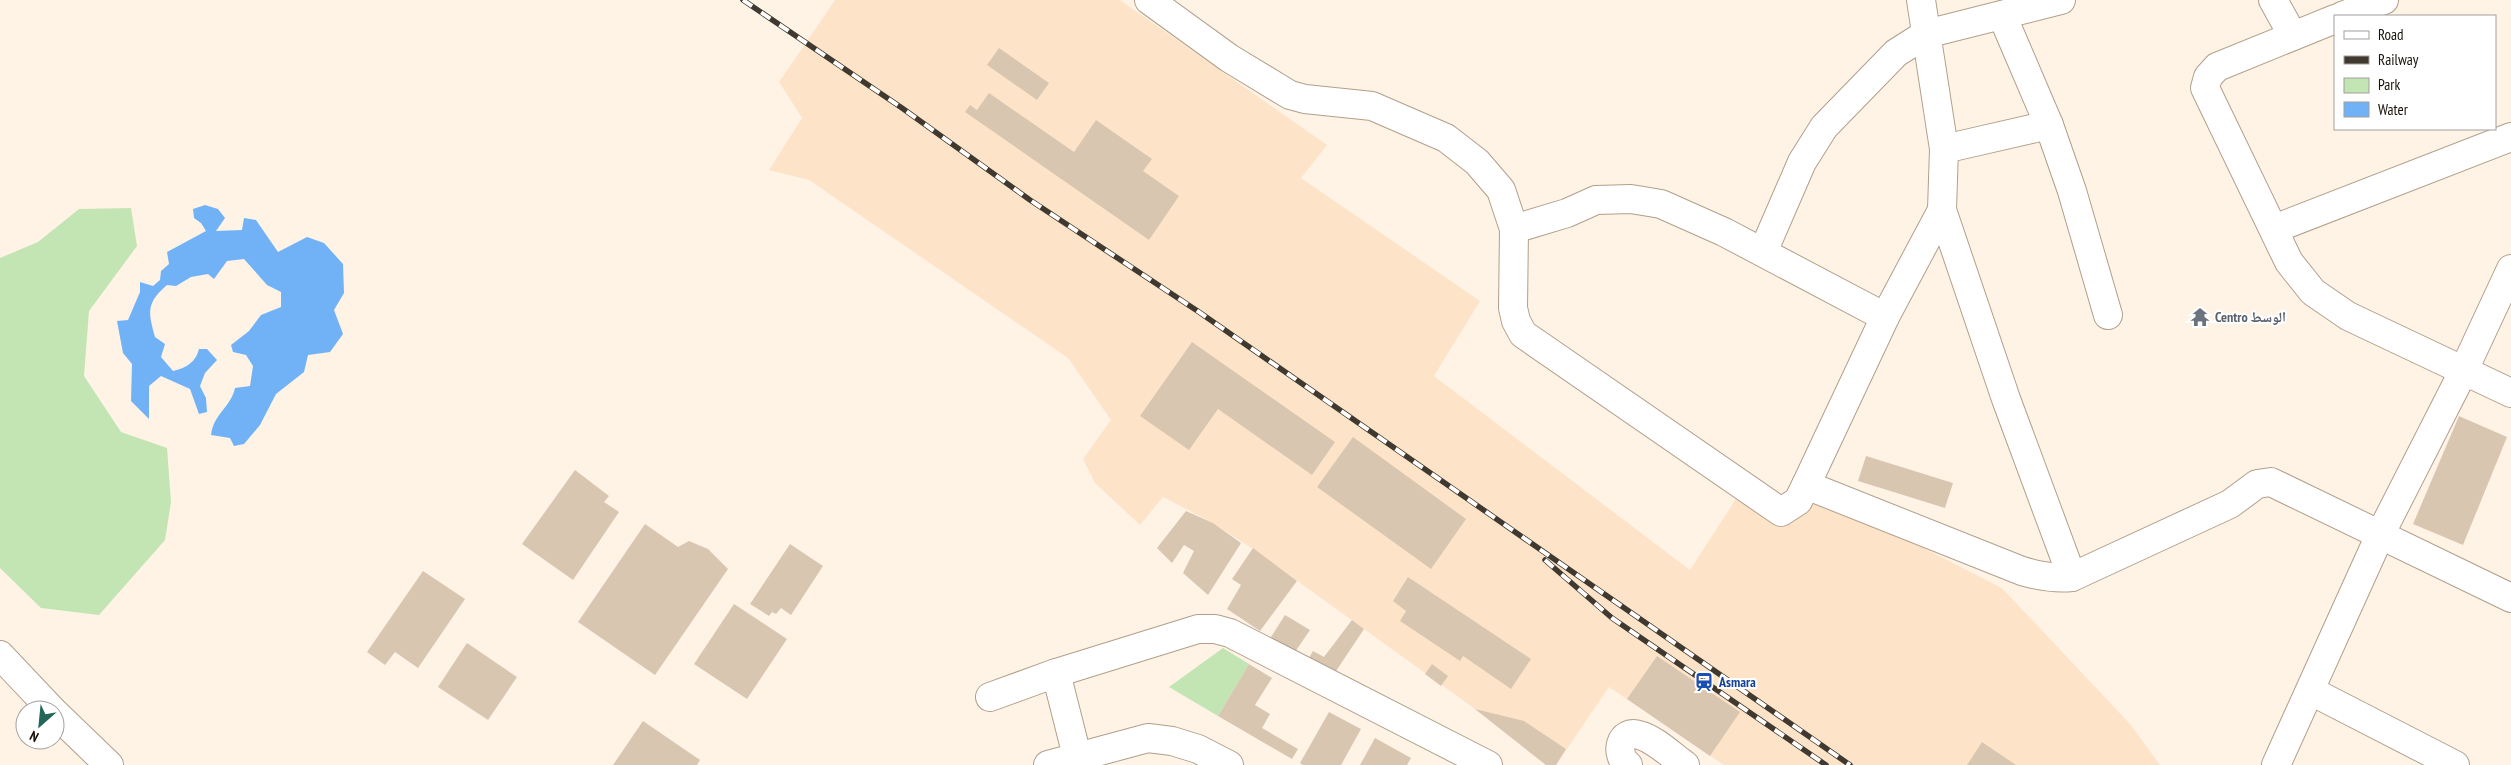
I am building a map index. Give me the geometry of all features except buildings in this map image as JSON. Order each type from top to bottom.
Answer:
[{"type":"street","points":[[1149,0],[1229,58],[1290,95],[1305,99],[1372,106],[1446,138],[1477,162],[1501,190],[1514,230],[1513,308],[1516,321],[1529,339],[1781,512],[1798,501],[1885,317],[1942,210]]},
{"type":"street","points":[[1921,0],[1944,149],[1942,210],[2006,400],[2072,577]]},
{"type":"street","points":[[1763,252],[1802,162],[1824,127],[1896,53],[1926,34],[2061,0]]},
{"type":"street","points":[[2273,0],[2293,36]]},
{"type":"street","points":[[2345,15],[2384,0]]},
{"type":"street","points":[[2002,15],[2049,125],[2072,191],[2108,315]]},
{"type":"street","points":[[2334,19],[2217,67],[2208,77],[2205,88],[2289,262],[2313,292],[2348,316],[2511,393]]},
{"type":"street","points":[[1944,149],[2049,125]]},
{"type":"street","points":[[2274,229],[2511,137]]},
{"type":"street","points":[[1514,230],[1596,200],[1631,199],[1661,204],[1724,232],[1885,317]]},
{"type":"street","points":[[2276,765],[2311,692],[2380,535],[2464,372],[2511,269]]},
{"type":"street","points":[[1806,485],[2022,571],[2042,577],[2059,579],[2072,577],[2230,504],[2257,484],[2271,482],[2511,598]]},
{"type":"street","points":[[990,697],[1056,673],[1198,629],[1215,629],[1230,633],[1323,679],[1488,765]]},
{"type":"street","points":[[0,655],[43,700]]},
{"type":"street","points":[[1056,673],[1076,756]]},
{"type":"street","points":[[2311,692],[2456,765]]},
{"type":"street","points":[[65,723],[109,765]]},
{"type":"street","points":[[1628,765],[1620,756],[1620,746],[1626,737],[1635,734],[1645,737],[1685,765]]},
{"type":"street","points":[[1048,765],[1148,738],[1172,741],[1198,749],[1229,765]]},
{"type":"shaded area","points":[[835,0],[1120,0],[1327,145],[1301,178],[1480,301],[1434,376],[1690,570],[1739,494],[1781,524],[1816,503],[1835,503],[2002,588],[2131,725],[2160,765],[1724,765],[1609,687],[1556,765],[1546,765],[1475,709],[1253,549],[1213,523],[1163,497],[1140,525],[1095,483],[1083,459],[1111,420],[1068,358],[809,180],[769,170],[802,118],[779,82]]},
{"type":"green space","points":[[131,208],[137,246],[89,311],[84,376],[121,432],[167,448],[171,502],[165,540],[99,615],[41,608],[0,568],[0,258],[38,242],[79,209]]},
{"type":"green space","points":[[1223,648],[1249,664],[1218,716],[1169,687]]},
{"type":"water","points":[[205,205],[218,209],[225,218],[216,231],[242,230],[244,218],[256,220],[278,252],[307,237],[324,243],[343,264],[344,293],[334,310],[343,334],[330,352],[308,355],[304,372],[276,394],[260,425],[244,444],[234,446],[230,438],[211,435],[215,421],[230,400],[235,388],[250,386],[253,366],[246,355],[233,352],[231,345],[249,331],[261,315],[281,307],[281,292],[267,285],[244,259],[227,261],[214,279],[208,274],[191,277],[176,286],[167,285],[155,297],[150,308],[150,314],[155,337],[165,344],[161,357],[173,371],[190,364],[196,358],[199,349],[207,349],[217,360],[205,373],[200,386],[206,398],[207,412],[199,414],[190,389],[161,376],[149,386],[149,419],[131,401],[132,364],[123,353],[117,321],[128,320],[140,292],[140,282],[153,286],[160,280],[161,271],[169,264],[167,252],[206,231],[201,223],[194,218],[193,209]]},
{"type":"railway","points":[[743,0],[902,108],[1030,200],[1199,312],[1850,765]]},
{"type":"railway","points":[[1545,560],[1612,618],[1826,765]]},
{"type":"place","name":"Centro الوسط","points":[[2200,317]]},
{"type":"place","name":"Asmara","points":[[1704,682]]}]
